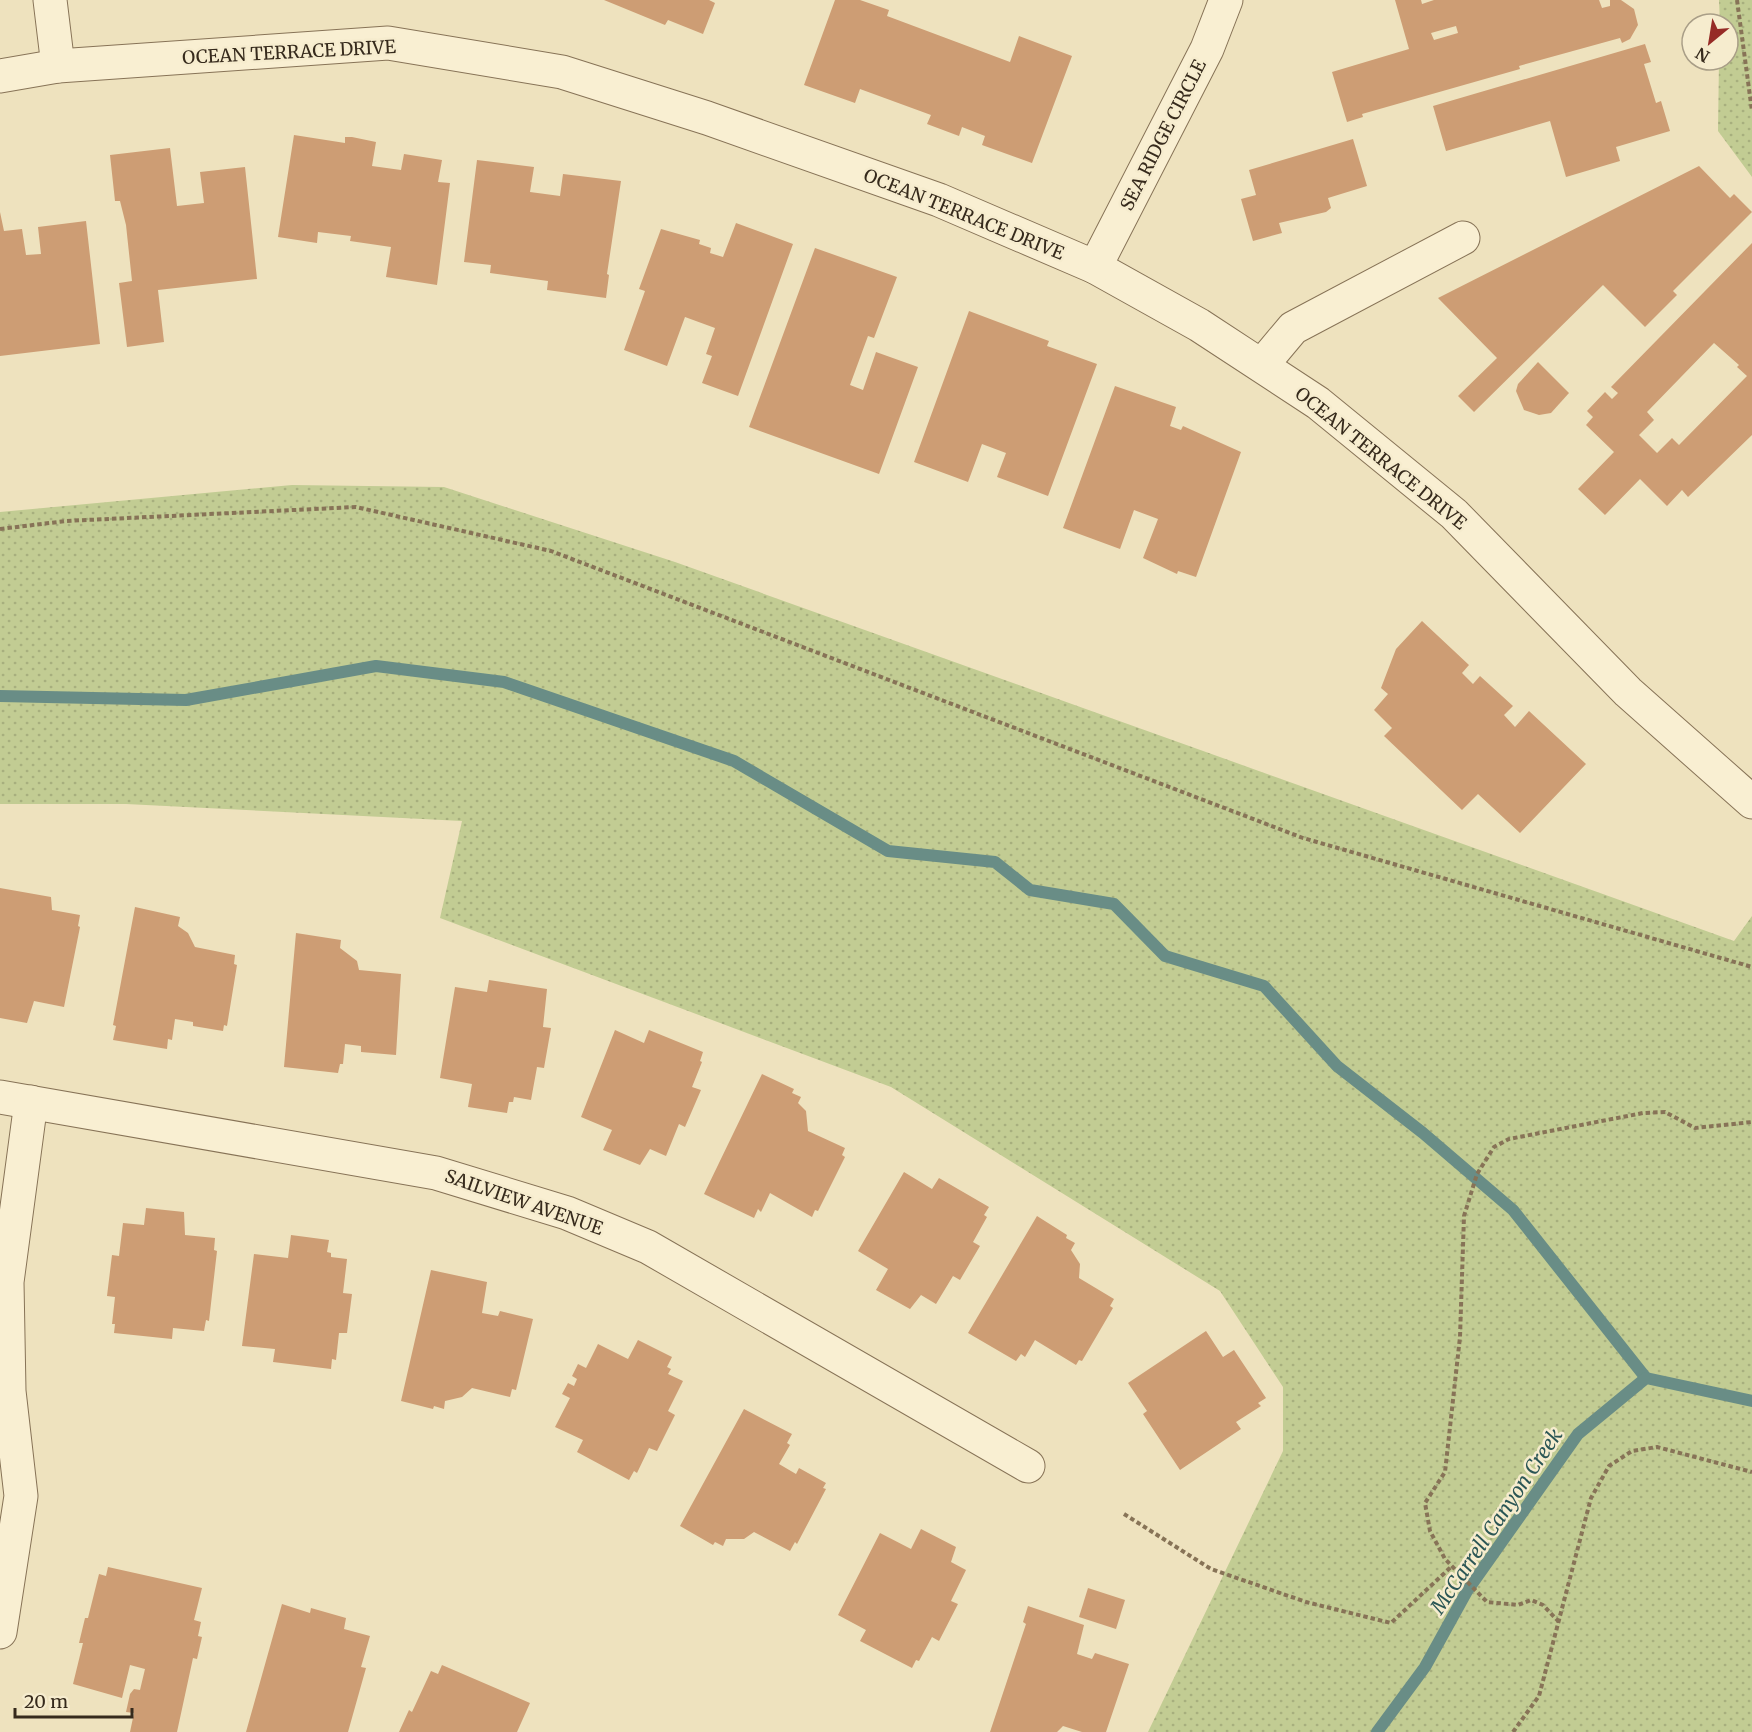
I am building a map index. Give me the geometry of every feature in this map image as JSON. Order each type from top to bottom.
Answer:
[{"type":"street","points":[[50,0],[58,66]]},
{"type":"street","name":"SEA RIDGE CIRCLE","points":[[1095,267],[1207,49],[1226,0]]},
{"type":"street","name":"OCEAN TERRACE DRIVE","points":[[0,76],[58,66],[388,43],[562,72],[707,118],[939,200],[1095,267],[1199,325],[1318,403],[1454,514],[1628,692],[1752,802]]},
{"type":"street","points":[[1262,365],[1293,328],[1463,238]]},
{"type":"street","points":[[0,1632],[10,1584],[21,1496],[9,1391],[7,1282],[15,1100]]},
{"type":"street","name":"SAILVIEW AVENUE","points":[[15,1100],[436,1173],[567,1213],[648,1247],[1028,1466]]},
{"type":"path","points":[[1737,0],[1752,111]]},
{"type":"path","points":[[0,529],[66,521],[356,507],[551,550],[1303,838],[1752,966]]},
{"type":"path","points":[[1559,1622],[1543,1605],[1531,1600],[1518,1605],[1487,1602],[1445,1559],[1430,1531],[1425,1503],[1445,1472],[1460,1336],[1464,1216],[1477,1174],[1494,1147],[1509,1138],[1643,1113],[1665,1112],[1695,1128],[1752,1122]]},
{"type":"path","points":[[1513,1732],[1539,1696],[1591,1498],[1609,1466],[1632,1451],[1658,1447],[1752,1472]]},
{"type":"path","points":[[1124,1514],[1211,1569],[1306,1602],[1391,1623],[1452,1566]]},
{"type":"green space","points":[[1719,0],[1752,0],[1752,177],[1718,131],[1719,72],[1740,72],[1740,12],[1720,12]]},
{"type":"green space","points":[[292,485],[444,487],[675,562],[1734,941],[1752,916],[1752,1732],[1148,1732],[1283,1451],[1283,1387],[1220,1291],[891,1087],[440,918],[462,821],[126,804],[0,804],[0,512]]},
{"type":"building","points":[[604,0],[709,0],[715,3],[703,34],[668,20],[665,25]]},
{"type":"building","points":[[835,0],[860,0],[889,10],[887,16],[1010,62],[1019,36],[1072,56],[1032,163],[982,145],[985,136],[962,127],[959,136],[927,124],[931,115],[860,89],[855,103],[804,85]]},
{"type":"building","points":[[1395,0],[1421,0],[1422,4],[1434,0],[1599,0],[1602,8],[1610,6],[1610,0],[1621,0],[1634,9],[1638,25],[1630,39],[1622,43],[1620,38],[1519,66],[1520,69],[1362,114],[1363,117],[1347,122],[1332,72],[1409,49]],"holes":[[[1456,26],[1458,33],[1434,40],[1431,33]]]},
{"type":"building","points":[[1645,44],[1651,62],[1644,64],[1656,103],[1661,101],[1670,131],[1616,147],[1620,161],[1566,177],[1550,121],[1446,151],[1433,106]]},
{"type":"building","points":[[294,135],[345,143],[345,137],[376,142],[372,166],[401,170],[404,154],[442,160],[438,182],[450,183],[437,285],[386,277],[391,247],[350,241],[351,236],[318,232],[317,243],[278,237]]},
{"type":"building","points":[[1353,139],[1367,186],[1328,198],[1331,208],[1326,212],[1279,223],[1282,233],[1253,241],[1241,199],[1256,195],[1249,170]]},
{"type":"building","points":[[170,148],[177,206],[204,203],[200,172],[245,167],[257,279],[158,290],[164,342],[127,347],[119,283],[132,281],[126,225],[120,201],[115,201],[110,155]]},
{"type":"building","points":[[477,160],[534,167],[530,192],[560,196],[563,174],[621,181],[607,274],[609,275],[606,298],[547,290],[548,281],[490,273],[491,265],[464,262]]},
{"type":"building","points":[[1699,166],[1730,198],[1734,194],[1752,212],[1673,291],[1677,295],[1645,327],[1603,285],[1474,412],[1458,396],[1497,358],[1438,298]]},
{"type":"building","points":[[0,212],[4,231],[22,229],[26,255],[41,254],[38,227],[86,221],[100,344],[0,356]]},
{"type":"building","points":[[736,223],[793,244],[738,396],[702,383],[712,356],[706,354],[715,328],[685,317],[667,366],[624,350],[645,291],[639,289],[661,229],[700,240],[699,244],[711,248],[710,253],[723,257]]},
{"type":"building","points":[[1752,243],[1752,435],[1688,497],[1682,490],[1667,506],[1640,479],[1605,515],[1578,489],[1614,452],[1586,425],[1593,417],[1587,411],[1605,392],[1612,399],[1618,393],[1611,387]],"holes":[[[1714,343],[1739,365],[1737,367],[1747,376],[1679,445],[1672,438],[1657,453],[1639,435],[1654,420],[1647,412]]]},
{"type":"building","points":[[815,248],[897,277],[874,338],[868,336],[850,385],[863,390],[876,352],[918,367],[879,474],[749,427]]},
{"type":"building","points":[[969,311],[1049,341],[1047,346],[1097,364],[1048,496],[997,477],[1006,453],[982,444],[968,482],[914,462]]},
{"type":"building","points":[[1538,362],[1569,393],[1551,413],[1539,415],[1524,410],[1516,391],[1518,384]]},
{"type":"building","points":[[1115,386],[1176,407],[1170,426],[1181,430],[1183,426],[1241,452],[1196,577],[1178,571],[1177,574],[1143,558],[1158,519],[1134,510],[1120,549],[1063,528]]},
{"type":"building","points":[[1422,621],[1469,665],[1462,673],[1473,684],[1480,676],[1513,706],[1504,715],[1515,727],[1529,711],[1586,764],[1520,833],[1478,794],[1462,810],[1384,736],[1392,728],[1374,710],[1388,694],[1381,688],[1396,649]]},
{"type":"building","points":[[0,888],[51,897],[52,910],[80,915],[78,926],[80,927],[64,1007],[34,1001],[27,1023],[0,1018]]},
{"type":"building","points":[[135,907],[180,917],[178,926],[188,933],[195,947],[235,955],[234,964],[237,965],[227,1026],[224,1025],[223,1031],[193,1026],[193,1022],[175,1019],[172,1040],[168,1039],[167,1049],[113,1040],[116,1026],[113,1025]]},
{"type":"building","points":[[296,933],[341,940],[340,948],[357,961],[359,970],[401,974],[396,1055],[361,1052],[361,1046],[345,1044],[343,1064],[340,1064],[338,1073],[284,1067]]},
{"type":"building","points":[[489,980],[547,989],[543,1027],[551,1028],[544,1068],[537,1067],[531,1100],[514,1097],[513,1102],[509,1102],[507,1113],[468,1107],[472,1084],[440,1078],[455,987],[487,992]]},
{"type":"building","points":[[615,1030],[644,1043],[649,1030],[703,1052],[700,1061],[702,1062],[692,1087],[701,1090],[685,1127],[679,1124],[666,1156],[650,1149],[640,1165],[603,1150],[612,1130],[581,1117]]},
{"type":"building","points":[[762,1074],[794,1089],[792,1093],[801,1097],[798,1103],[806,1111],[808,1131],[845,1148],[842,1155],[845,1157],[818,1211],[815,1210],[812,1217],[770,1193],[761,1212],[758,1209],[754,1218],[704,1194]]},
{"type":"building","points":[[904,1172],[932,1189],[939,1178],[989,1207],[984,1215],[987,1217],[973,1242],[980,1246],[960,1280],[953,1276],[936,1304],[921,1295],[910,1309],[876,1290],[888,1269],[858,1251]]},
{"type":"building","points":[[146,1208],[184,1212],[185,1235],[215,1238],[214,1250],[217,1251],[209,1321],[206,1320],[204,1331],[173,1328],[172,1339],[114,1333],[115,1324],[112,1324],[115,1297],[107,1296],[112,1255],[119,1256],[123,1223],[144,1225]]},
{"type":"building","points":[[1037,1216],[1067,1235],[1066,1238],[1075,1243],[1071,1250],[1080,1264],[1079,1278],[1114,1299],[1110,1306],[1113,1308],[1082,1361],[1079,1360],[1076,1365],[1035,1340],[1025,1357],[1021,1354],[1016,1361],[968,1333]]},
{"type":"building","points":[[291,1235],[329,1240],[327,1252],[331,1253],[331,1257],[347,1259],[343,1293],[352,1294],[347,1333],[339,1333],[336,1360],[332,1359],[331,1369],[273,1362],[275,1349],[242,1346],[254,1254],[288,1258]]},
{"type":"building","points":[[431,1270],[487,1282],[482,1313],[498,1316],[500,1311],[533,1319],[516,1390],[512,1389],[510,1397],[472,1388],[462,1397],[445,1401],[444,1409],[434,1406],[433,1409],[401,1401]]},
{"type":"building","points":[[1206,1331],[1223,1357],[1234,1350],[1266,1398],[1258,1403],[1261,1406],[1236,1422],[1241,1429],[1180,1470],[1143,1414],[1147,1411],[1128,1383]]},
{"type":"building","points":[[638,1340],[672,1357],[667,1367],[671,1369],[668,1374],[683,1381],[668,1411],[675,1415],[657,1451],[649,1448],[637,1473],[634,1471],[629,1480],[577,1452],[583,1440],[555,1427],[570,1398],[562,1394],[568,1383],[574,1386],[577,1379],[572,1376],[578,1364],[586,1368],[598,1344],[628,1359]]},
{"type":"building","points":[[744,1409],[792,1434],[787,1443],[790,1445],[779,1464],[796,1474],[799,1468],[826,1483],[823,1488],[826,1489],[797,1544],[795,1542],[790,1551],[754,1532],[744,1539],[726,1539],[723,1546],[715,1542],[713,1545],[680,1526]]},
{"type":"building","points":[[921,1529],[956,1547],[951,1562],[966,1570],[951,1601],[958,1604],[939,1641],[932,1637],[919,1661],[916,1660],[912,1668],[860,1641],[866,1630],[838,1615],[880,1533],[911,1549]]},
{"type":"building","points":[[108,1567],[202,1588],[194,1620],[201,1622],[198,1636],[202,1637],[197,1659],[193,1658],[177,1732],[130,1732],[134,1713],[126,1712],[130,1694],[134,1689],[140,1690],[145,1669],[130,1665],[122,1698],[73,1684],[83,1643],[79,1643],[85,1618],[88,1618],[99,1574],[106,1576]]},
{"type":"building","points":[[1088,1588],[1125,1600],[1116,1629],[1079,1617]]},
{"type":"building","points":[[282,1604],[310,1613],[311,1608],[346,1618],[344,1629],[370,1636],[361,1667],[366,1668],[348,1732],[246,1732]]},
{"type":"building","points":[[1028,1606],[1084,1625],[1077,1654],[1092,1659],[1095,1653],[1129,1664],[1106,1732],[1082,1732],[1063,1726],[1057,1732],[990,1732],[1026,1624],[1023,1622]]},
{"type":"building","points":[[442,1665],[530,1703],[517,1732],[399,1732],[409,1710],[412,1712],[431,1671],[438,1674]]},
{"type":"waterway","points":[[0,696],[186,700],[376,666],[504,682],[734,761],[888,851],[995,862],[1030,890],[1114,904],[1165,956],[1264,986],[1337,1066],[1423,1133],[1513,1210],[1646,1378]]},
{"type":"waterway","name":"McCarrell Canyon Creek","points":[[1377,1732],[1425,1667],[1467,1591],[1578,1434],[1646,1378],[1752,1401]]}]
